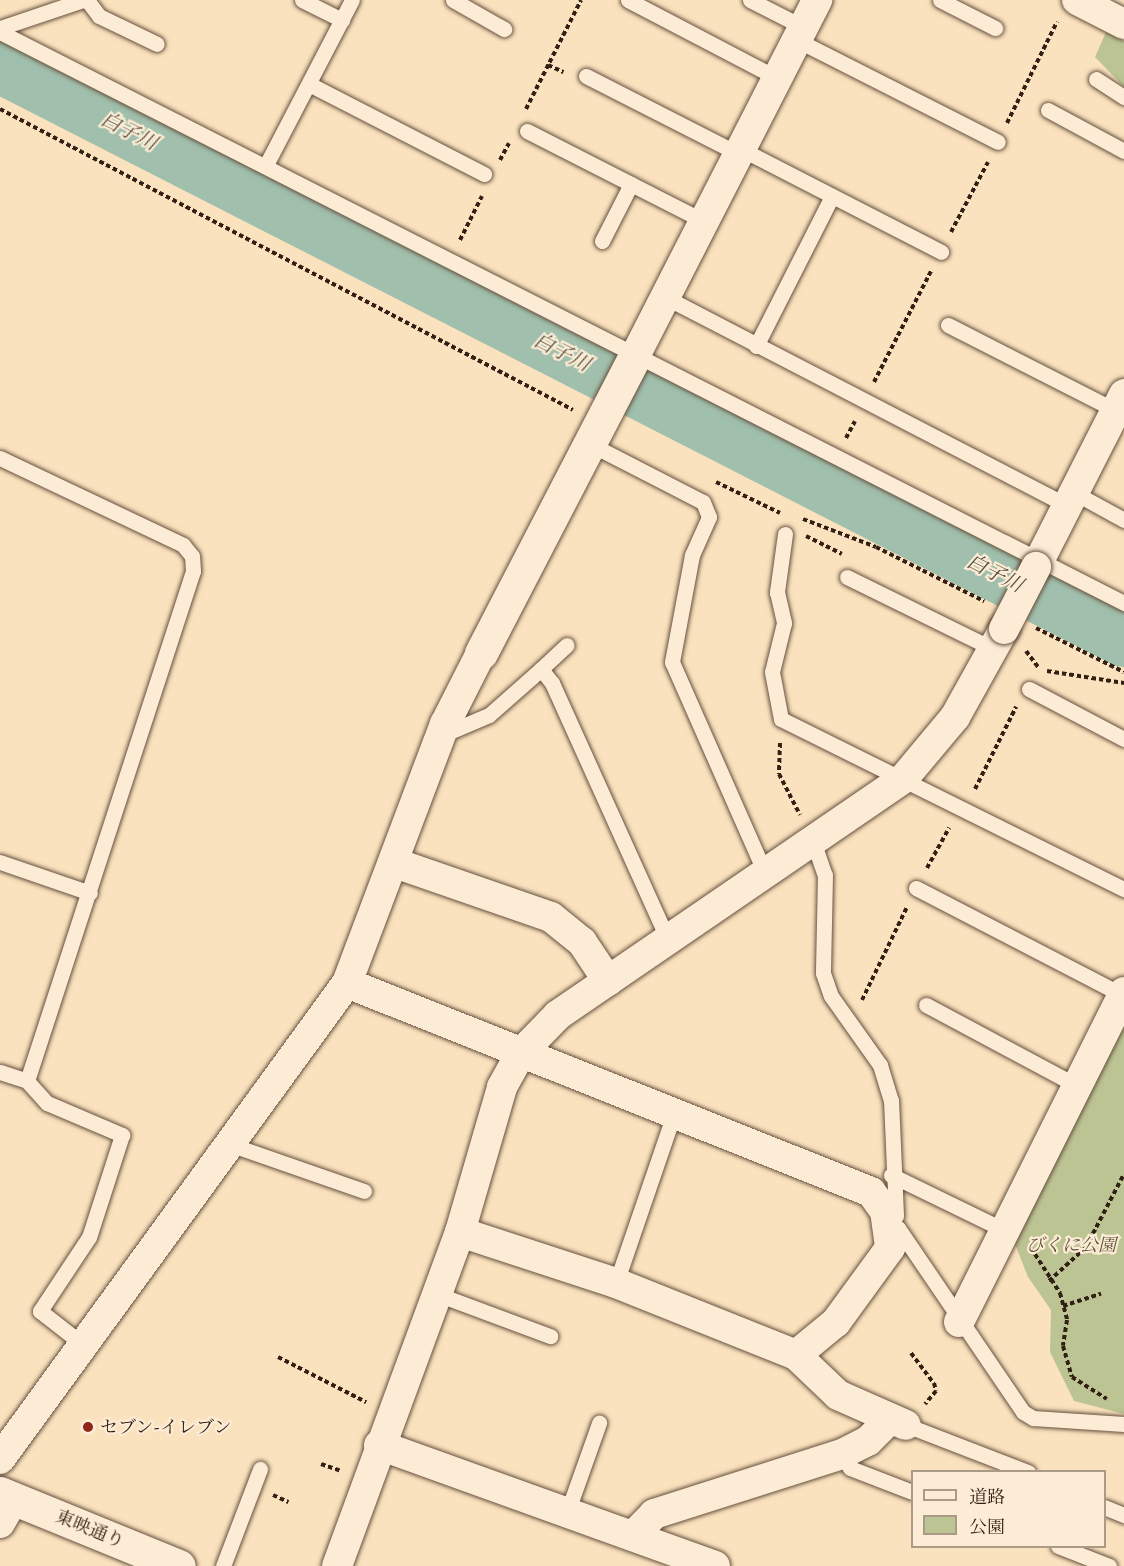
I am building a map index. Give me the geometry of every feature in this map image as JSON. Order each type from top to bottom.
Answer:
[{"type":"street","points":[[0,1458],[81,1343],[347,982],[441,736],[481,653],[817,0]]},
{"type":"street","points":[[1070,5],[1124,24]]},
{"type":"street","points":[[337,1566],[460,1232],[502,1087],[521,1053],[558,1015],[766,875],[904,778],[955,717],[1038,564],[1120,402]]},
{"type":"street","points":[[394,863],[551,917],[582,942],[608,981]]},
{"type":"street","points":[[347,982],[674,1114],[862,1186],[878,1197],[893,1228],[890,1248],[870,1281],[836,1322],[796,1355]]},
{"type":"street","points":[[959,1322],[1016,1234],[1078,1086],[1123,993]]},
{"type":"street","points":[[460,1232],[616,1283],[796,1355],[838,1395],[897,1423]]},
{"type":"street","points":[[633,1536],[654,1514],[842,1454],[897,1423]]},
{"type":"street","points":[[380,1445],[715,1566]]},
{"type":"street","name":"東映通り","points":[[5,1505],[175,1565]]},
{"type":"lane","points":[[0,30],[82,0]]},
{"type":"lane","points":[[87,0],[99,16],[157,44]]},
{"type":"lane","points":[[302,0],[342,20]]},
{"type":"lane","points":[[266,165],[352,0]]},
{"type":"lane","points":[[453,0],[504,29]]},
{"type":"lane","points":[[628,0],[777,78]]},
{"type":"lane","points":[[750,0],[800,33],[998,142]]},
{"type":"lane","points":[[940,0],[995,28]]},
{"type":"lane","points":[[0,30],[451,257],[633,359],[837,458],[1038,564],[1124,603]]},
{"type":"lane","points":[[586,76],[832,196],[940,252]]},
{"type":"lane","points":[[1096,79],[1124,97]]},
{"type":"lane","points":[[309,84],[489,176]]},
{"type":"lane","points":[[1048,110],[1124,151]]},
{"type":"lane","points":[[527,131],[704,221]]},
{"type":"lane","points":[[602,241],[631,184]]},
{"type":"lane","points":[[756,346],[832,196]]},
{"type":"lane","points":[[665,297],[864,402],[1070,498],[1124,520]]},
{"type":"lane","points":[[948,326],[1120,402]]},
{"type":"lane","points":[[597,427],[704,502],[710,518],[692,555],[672,662],[766,875]]},
{"type":"lane","points":[[0,458],[183,545],[192,556],[193,571],[27,1081]]},
{"type":"lane","points":[[785,534],[777,592],[784,623],[772,672],[781,719],[1124,889]]},
{"type":"lane","points":[[847,577],[998,637]]},
{"type":"lane","points":[[441,736],[489,715],[567,645]]},
{"type":"lane","points":[[541,669],[552,682],[668,940]]},
{"type":"lane","points":[[1029,690],[1124,739]]},
{"type":"lane","points":[[813,842],[825,875],[823,973],[850,1024],[880,1065],[891,1100],[896,1133],[891,1175],[893,1228],[1023,1412],[1033,1418],[1124,1424]]},
{"type":"lane","points":[[0,862],[90,893]]},
{"type":"lane","points":[[916,888],[1123,993]]},
{"type":"lane","points":[[926,1005],[1078,1086]]},
{"type":"lane","points":[[0,1072],[27,1081],[47,1102],[122,1135],[89,1237],[40,1311],[81,1343]]},
{"type":"lane","points":[[616,1283],[674,1114]]},
{"type":"lane","points":[[229,1144],[364,1191]]},
{"type":"lane","points":[[891,1175],[1016,1234]]},
{"type":"lane","points":[[437,1294],[550,1336]]},
{"type":"lane","points":[[567,1513],[599,1423]]},
{"type":"lane","points":[[897,1423],[1024,1470]]},
{"type":"lane","points":[[842,1454],[850,1468],[911,1492]]},
{"type":"lane","points":[[223,1566],[260,1469]]},
{"type":"lane","points":[[1106,1508],[1124,1515]]},
{"type":"lane","points":[[1063,1548],[1109,1566]]},
{"type":"path","points":[[522,116],[581,0]]},
{"type":"path","points":[[837,458],[940,252],[1070,5]]},
{"type":"path","points":[[0,109],[597,427]]},
{"type":"path","points":[[451,257],[489,176],[512,136]]},
{"type":"path","points":[[704,476],[788,517]]},
{"type":"path","points":[[794,519],[805,536],[846,557]]},
{"type":"path","points":[[809,521],[846,537]]},
{"type":"path","points":[[850,1024],[916,888],[1041,670],[1022,646],[998,637]]},
{"type":"path","points":[[1050,671],[1124,683]]},
{"type":"path","points":[[781,719],[779,774],[813,842]]},
{"type":"path","points":[[1049,1281],[1086,1247],[1124,1174]]},
{"type":"path","points":[[1016,1234],[1049,1281],[1063,1306],[1063,1346],[1072,1377],[1119,1404]]},
{"type":"path","points":[[1063,1306],[1101,1294]]},
{"type":"path","points":[[897,1423],[936,1391],[911,1353]]},
{"type":"path","points":[[278,1357],[391,1415]]},
{"type":"green space","points":[[1106,32],[1124,41],[1124,87],[1095,57]]},
{"type":"green space","name":"びくに公園","points":[[1124,1020],[1124,1414],[1074,1401],[1050,1352],[1051,1310],[1028,1277],[1013,1239]]},
{"type":"waterway","name":"白子川","points":[[0,65],[1124,639]]},
{"type":"place","name":"セブン-イレブン","points":[[88,1427]]}]
